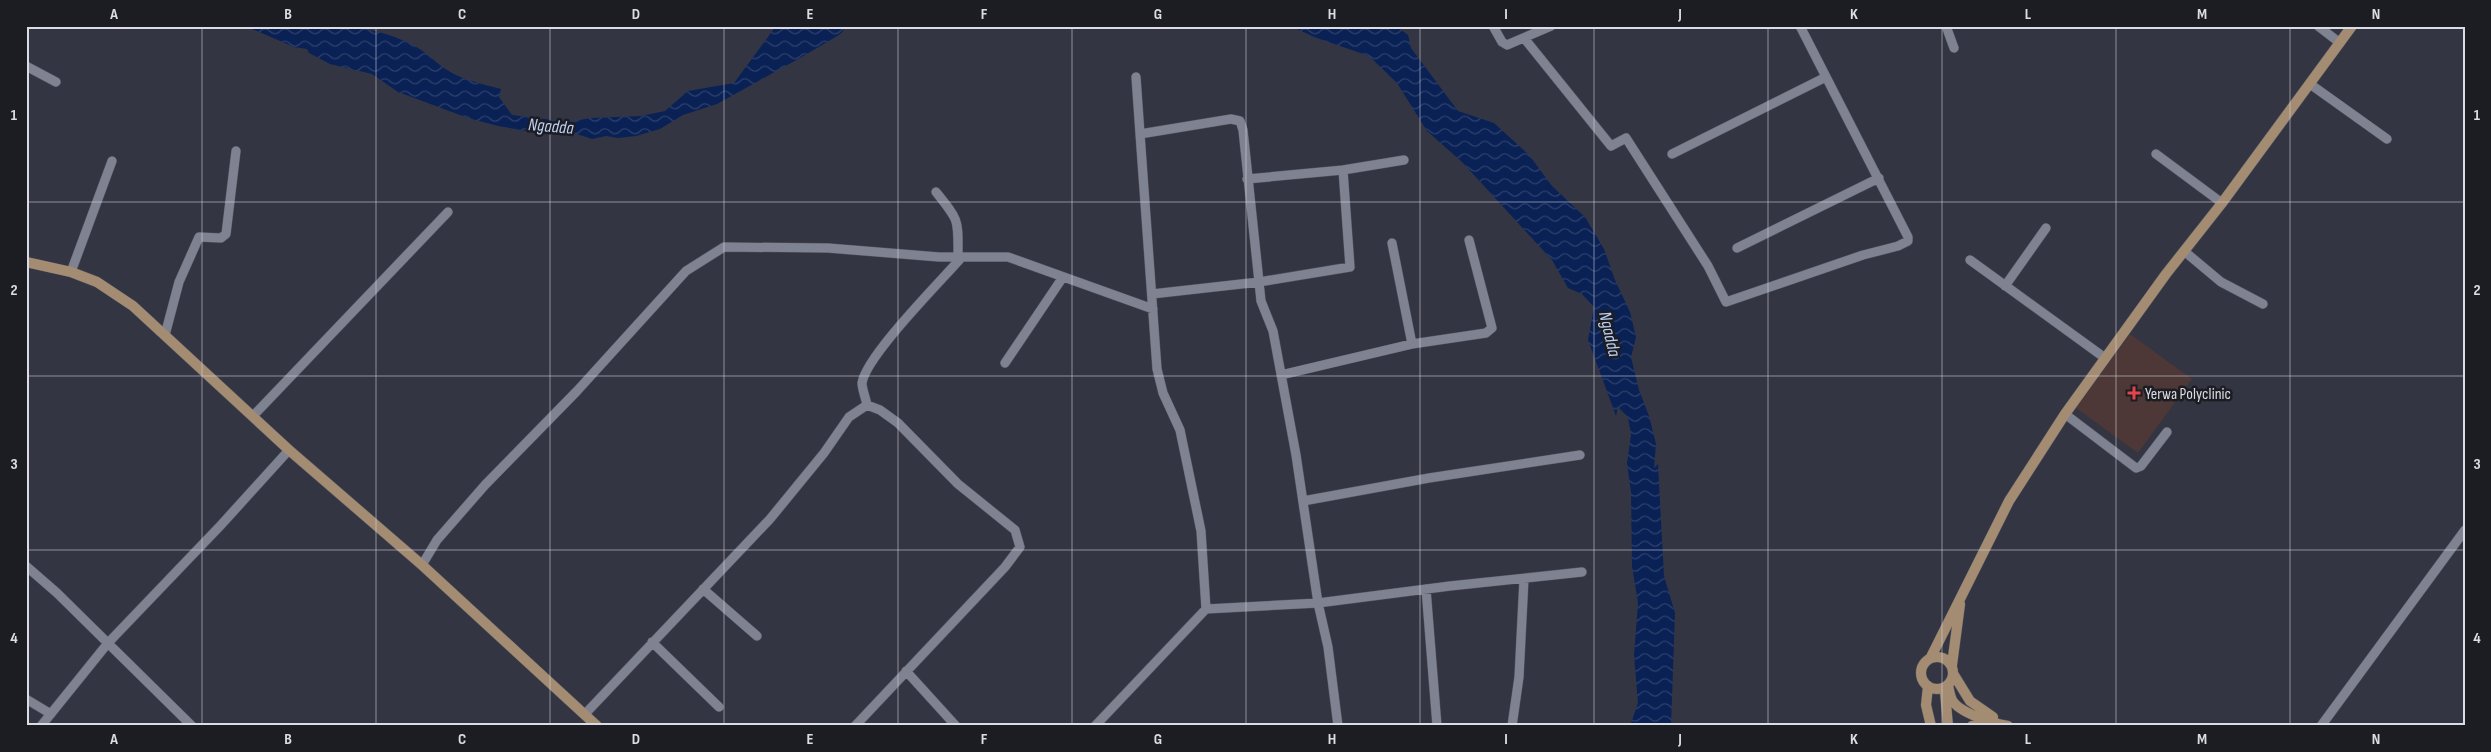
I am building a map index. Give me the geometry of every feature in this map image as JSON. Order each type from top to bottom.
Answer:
[{"type":"street","points":[[1493,26],[1502,42],[1507,45],[1550,26]]},
{"type":"street","points":[[1524,38],[1611,146],[1626,138],[1708,266],[1726,302],[1845,261],[1906,243],[1908,237],[1800,26]]},
{"type":"street","points":[[1946,26],[1954,48]]},
{"type":"street","points":[[2318,26],[2340,43]]},
{"type":"street","points":[[1946,686],[1939,689],[1928,686],[1924,682],[1921,671],[1922,665],[1932,657],[2009,501],[2065,414],[2105,358],[2352,26]]},
{"type":"street","points":[[26,66],[56,82]]},
{"type":"street","points":[[1136,77],[1157,369],[1163,393],[1180,430],[1200,531],[1206,609]]},
{"type":"street","points":[[1672,154],[1826,77]]},
{"type":"street","points":[[2310,84],[2387,139]]},
{"type":"street","points":[[1140,134],[1231,118],[1240,122],[1243,130],[1261,301],[1273,331],[1281,375],[1303,501],[1318,604],[1328,647],[1338,726]]},
{"type":"street","points":[[165,335],[178,282],[199,237],[221,238],[226,234],[236,151]]},
{"type":"street","points":[[2156,154],[2222,203]]},
{"type":"street","points":[[1247,179],[1342,170],[1404,160]]},
{"type":"street","points":[[70,272],[112,161]]},
{"type":"street","points":[[1152,294],[1259,282],[1350,267],[1342,170]]},
{"type":"street","points":[[1737,248],[1879,178]]},
{"type":"street","points":[[867,405],[862,383],[867,371],[885,344],[960,258],[956,216],[936,192]]},
{"type":"street","points":[[253,416],[448,212]]},
{"type":"street","points":[[2005,286],[2046,228]]},
{"type":"street","points":[[1281,375],[1412,344],[1486,333],[1492,328],[1469,240]]},
{"type":"street","points":[[1392,243],[1412,344]]},
{"type":"street","points":[[422,565],[437,540],[486,485],[577,391],[686,271],[724,247],[828,248],[960,258],[1008,257],[1153,309]]},
{"type":"street","points":[[2184,251],[2221,282],[2263,304]]},
{"type":"street","points":[[1970,260],[2105,358]]},
{"type":"street","points":[[26,262],[70,272],[98,282],[117,294],[165,335],[289,450],[422,565],[597,726]]},
{"type":"street","points":[[1006,363],[1063,277]]},
{"type":"street","points":[[585,714],[770,519],[824,453],[849,417],[867,405]]},
{"type":"street","points":[[855,726],[1005,567],[1020,547],[1015,530],[958,484],[898,423],[880,410],[867,405]]},
{"type":"street","points":[[2065,414],[2136,468],[2141,466],[2167,432]]},
{"type":"street","points":[[40,726],[108,644],[222,525],[289,450]]},
{"type":"street","points":[[1303,501],[1429,478],[1580,455]]},
{"type":"street","points":[[2320,726],[2465,530]]},
{"type":"street","points":[[26,566],[58,593],[192,726]]},
{"type":"street","points":[[1095,726],[1206,609],[1318,604],[1426,589],[1582,572]]},
{"type":"street","points":[[1512,726],[1520,677],[1524,579]]},
{"type":"street","points":[[703,589],[757,636]]},
{"type":"street","points":[[1426,589],[1437,726]]},
{"type":"street","points":[[1948,726],[1946,686],[1953,670],[1962,594]]},
{"type":"street","points":[[652,642],[718,707]]},
{"type":"street","points":[[1932,657],[1943,657],[1953,670],[1970,701],[1986,714],[2009,726]]},
{"type":"street","points":[[906,671],[956,726]]},
{"type":"street","points":[[1928,686],[1926,705],[1931,726]]},
{"type":"street","points":[[1946,686],[1952,701],[1963,710],[1993,724]]},
{"type":"street","points":[[26,699],[50,714]]},
{"type":"street","points":[[1972,726],[1978,723],[2009,726]]},
{"type":"shaded area","name":"Yerwa Polyclinic","points":[[2130,334],[2192,379],[2138,453],[2076,408]]},
{"type":"water","name":"Ngadda","points":[[331,25],[352,27],[393,36],[417,47],[444,68],[457,75],[501,89],[499,97],[512,115],[570,122],[590,118],[641,116],[665,111],[688,91],[734,83],[776,26],[848,26],[839,35],[717,104],[683,115],[660,129],[636,136],[618,138],[606,136],[592,139],[577,134],[544,134],[498,126],[468,118],[398,92],[372,74],[330,64],[309,53],[307,49],[294,47],[245,26]]},
{"type":"water","name":"Ngadda","points":[[1291,26],[1396,26],[1408,35],[1411,48],[1458,111],[1494,123],[1529,155],[1552,186],[1585,217],[1604,249],[1615,280],[1630,312],[1636,337],[1631,357],[1656,444],[1654,468],[1658,464],[1664,576],[1675,613],[1671,726],[1630,726],[1638,703],[1634,655],[1638,603],[1632,566],[1631,492],[1627,463],[1631,435],[1628,417],[1618,407],[1616,416],[1588,340],[1594,307],[1582,294],[1568,288],[1552,260],[1462,162],[1427,131],[1397,83],[1369,56],[1314,37]]},
{"type":"place","name":"Yerwa Polyclinic","points":[[2134,393]]}]
